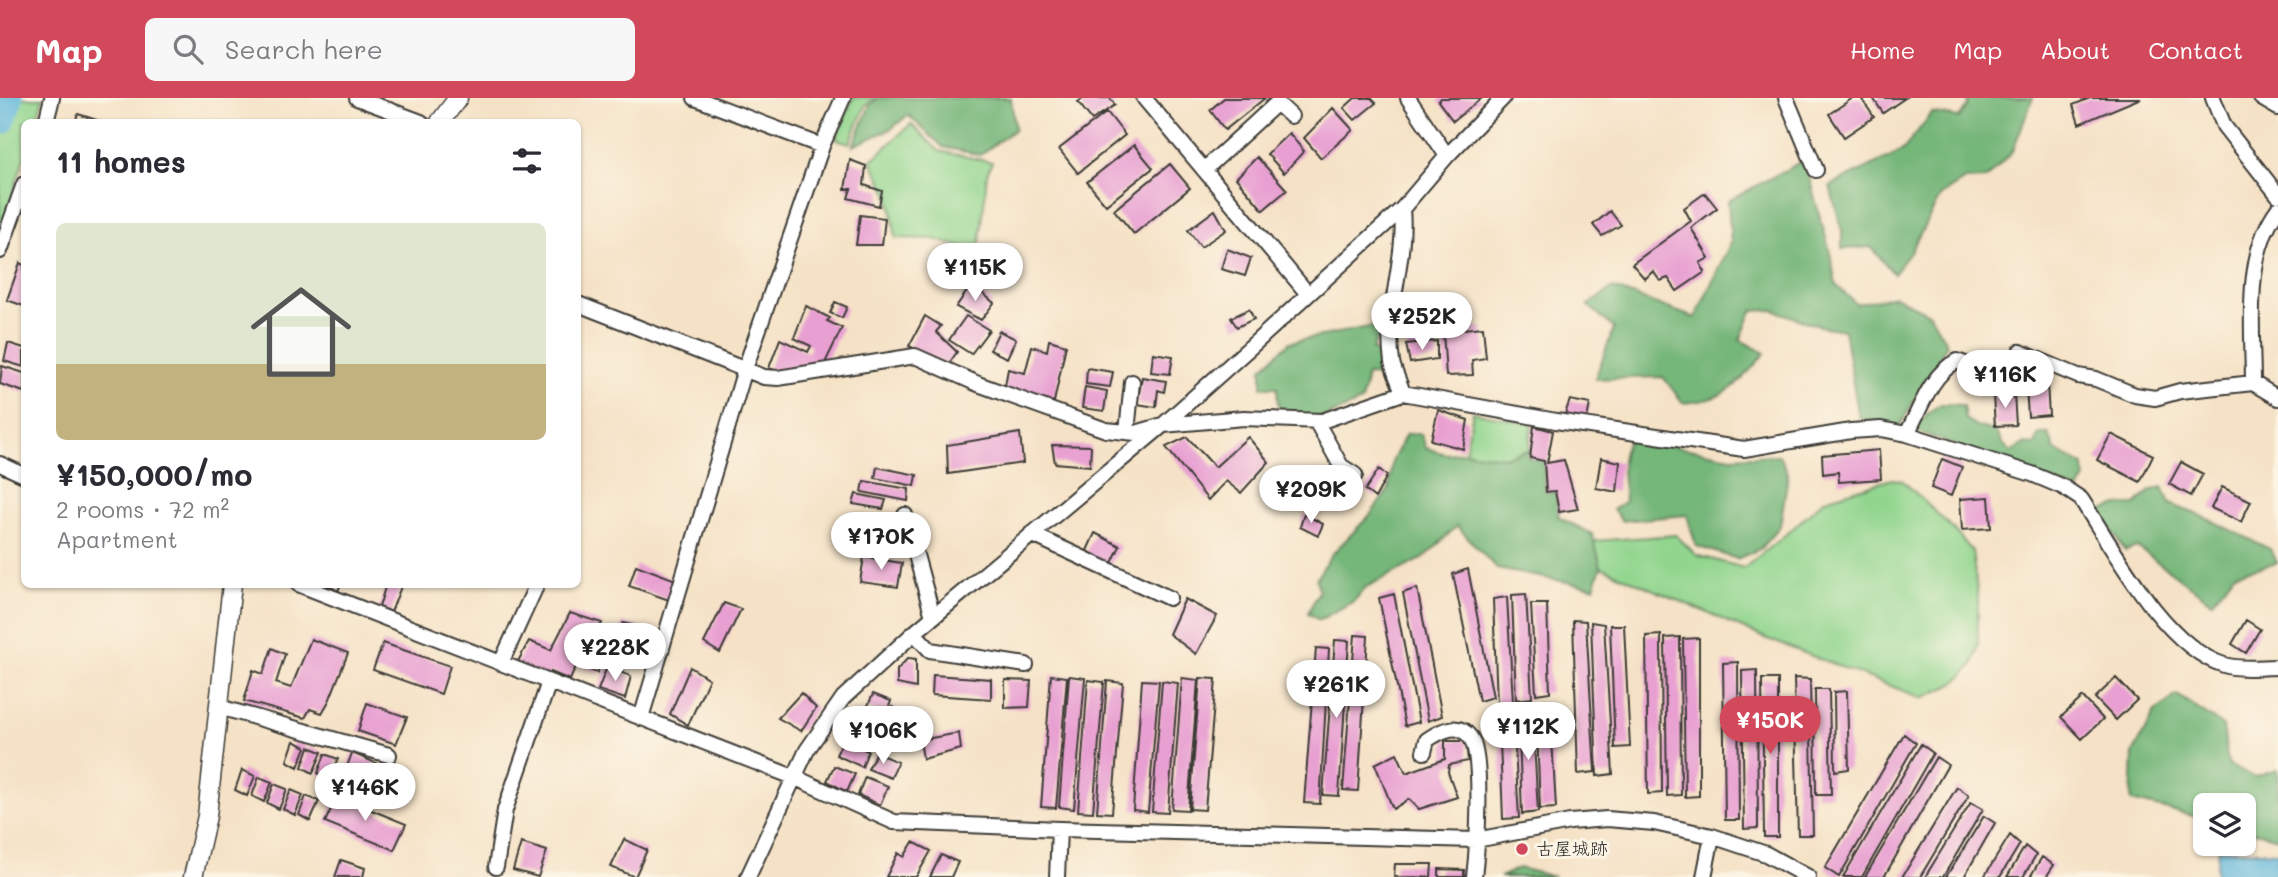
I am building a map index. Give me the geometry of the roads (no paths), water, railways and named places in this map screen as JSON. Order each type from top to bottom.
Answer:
[{"type":"street","points":[[47,119],[52,98]]},
{"type":"street","points":[[358,98],[413,119]]},
{"type":"street","points":[[442,119],[458,98]]},
{"type":"street","points":[[695,98],[822,146]]},
{"type":"street","points":[[641,718],[745,369],[822,146],[843,98]]},
{"type":"street","points":[[1144,98],[1308,294]]},
{"type":"street","points":[[1408,98],[1447,156]]},
{"type":"street","points":[[748,877],[807,750],[843,698],[914,633],[1163,425],[1402,209],[1447,156],[1503,98]]},
{"type":"street","points":[[1786,98],[1816,170]]},
{"type":"street","points":[[2213,98],[2224,125],[2278,195]]},
{"type":"street","points":[[2261,98],[2278,108]]},
{"type":"street","points":[[1204,170],[1277,103],[1291,116]]},
{"type":"street","points":[[0,251],[21,192]]},
{"type":"street","points":[[1402,209],[1402,251],[1392,328],[1392,362],[1403,393]]},
{"type":"street","points":[[2253,383],[2253,290],[2256,264],[2263,239],[2278,209]]},
{"type":"street","points":[[581,305],[764,377],[778,378],[915,355],[978,384],[1106,430],[1136,433],[1163,425],[1244,418],[1322,421],[1403,393],[1556,421],[1744,449],[1851,430],[1881,429],[1907,434],[2032,474],[2063,487],[2081,499],[2161,620],[2185,643],[2204,657],[2227,666],[2278,667]]},
{"type":"street","points":[[1907,434],[1928,391],[1945,367],[1957,361],[1994,374],[2004,373],[2020,352],[2078,376],[2096,379],[2135,395],[2155,398],[2180,391],[2253,383],[2278,398]]},
{"type":"street","points":[[1126,432],[1132,382]]},
{"type":"street","points":[[1316,421],[1341,467],[1355,475]]},
{"type":"street","points":[[0,464],[21,474]]},
{"type":"street","points":[[905,515],[933,617]]},
{"type":"street","points":[[1031,534],[1170,598]]},
{"type":"street","points":[[193,877],[207,816],[232,588]]},
{"type":"street","points":[[308,588],[796,778],[894,822],[1059,830],[1476,840],[1570,822],[1607,819],[1654,823],[1712,836],[1766,854],[1808,877]]},
{"type":"street","points":[[501,663],[535,588]]},
{"type":"street","points":[[914,633],[930,650],[1027,664]]},
{"type":"street","points":[[496,867],[505,810],[549,682]]},
{"type":"street","points":[[219,707],[388,755]]},
{"type":"street","points":[[832,715],[875,732]]},
{"type":"street","points":[[1424,752],[1427,740],[1443,730],[1456,728],[1470,737],[1477,753],[1474,877]]},
{"type":"street","points":[[1057,877],[1059,830]]},
{"type":"street","points":[[1704,877],[1712,836]]},
{"type":"water","points":[[2256,851],[2278,852],[2278,877],[2216,877],[2218,856],[2256,856]]},
{"type":"waterway","points":[[0,119],[7,98]]},
{"type":"place","name":"古屋城跡","points":[[1522,849]]}]
